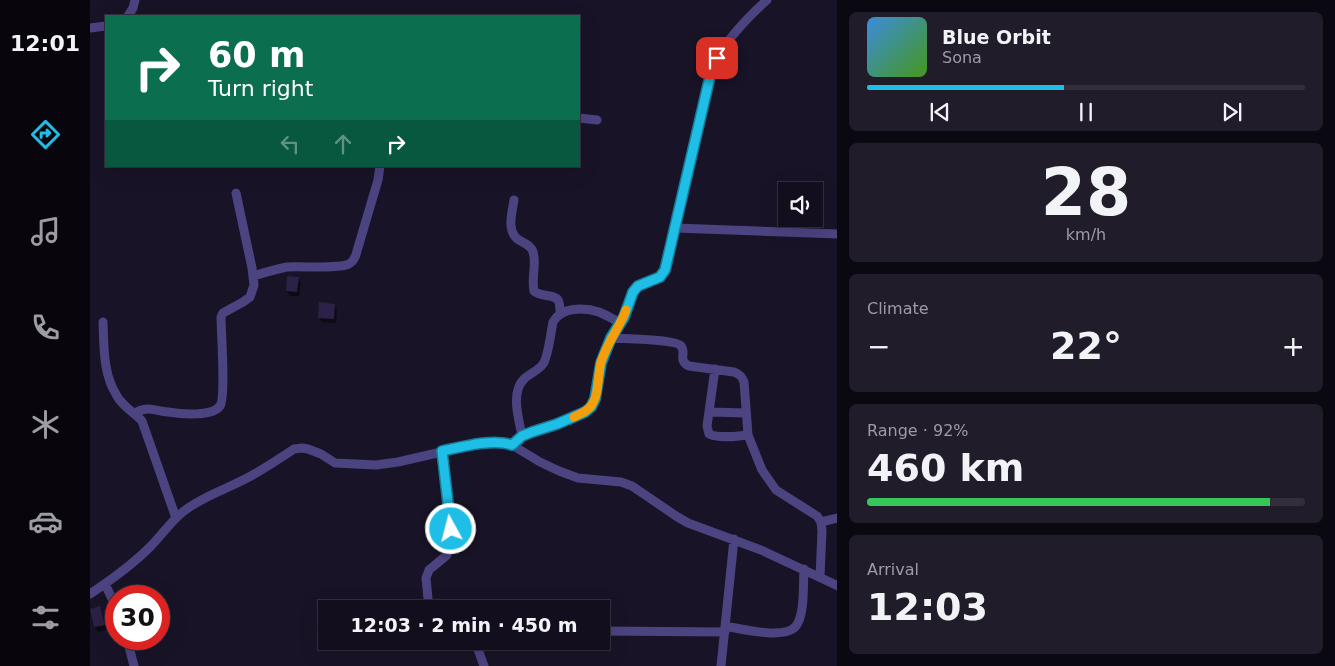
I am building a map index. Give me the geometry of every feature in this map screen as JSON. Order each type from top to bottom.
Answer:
[{"type":"street","points":[[129,15],[135,0]]},
{"type":"street","points":[[512,445],[522,436],[557,424],[585,412],[591,407],[595,399],[601,363],[633,292],[638,286],[660,277],[665,270],[712,68],[725,45],[758,8],[768,0]]},
{"type":"street","points":[[90,28],[105,26]]},
{"type":"street","points":[[580,118],[597,120]]},
{"type":"street","points":[[254,276],[287,267],[332,266],[351,263],[358,251],[380,167]]},
{"type":"street","points":[[135,413],[144,408],[173,413],[204,413],[211,412],[220,406],[222,402],[220,317],[223,313],[250,297],[254,285],[254,276],[236,193]]},
{"type":"street","points":[[514,200],[510,220],[511,228],[518,240],[532,248],[534,254],[534,291],[539,295],[556,298],[560,313]]},
{"type":"street","points":[[675,228],[837,234]]},
{"type":"street","points":[[522,436],[517,407],[519,388],[522,381],[544,362],[553,322],[556,317],[565,311],[575,309],[590,310],[620,323]]},
{"type":"street","points":[[102,322],[106,371],[110,382],[116,396],[126,408],[135,413],[142,421],[176,518]]},
{"type":"street","points":[[611,338],[676,343],[683,350],[684,363],[689,366],[734,372],[743,377],[748,435],[762,470],[776,490],[817,516],[821,522],[820,577]]},
{"type":"street","points":[[715,369],[707,432],[712,436],[748,435]]},
{"type":"street","points":[[709,412],[746,414]]},
{"type":"street","points":[[90,594],[116,576],[145,551],[186,510],[207,497],[248,478],[294,449],[308,449],[321,454],[335,463],[376,465],[493,442],[505,442],[540,462],[578,478],[621,482],[632,486],[688,523],[761,550],[837,586]]},
{"type":"street","points":[[428,600],[426,578],[429,570],[447,555],[451,544],[442,451]]},
{"type":"street","points":[[821,522],[837,518]]},
{"type":"street","points":[[721,666],[734,539]]},
{"type":"street","points":[[610,631],[725,629],[781,633],[792,630],[800,620],[804,569]]},
{"type":"street","points":[[130,650],[134,666]]},
{"type":"street","points":[[478,650],[484,666]]},
{"type":"building","points":[[287,276],[299,277],[297,292],[286,291]]},
{"type":"building","points":[[319,302],[335,304],[334,319],[318,318]]},
{"type":"building","points":[[100,606],[105,625],[94,627],[90,609]]},
{"type":"slow traffic","points":[[574,417],[591,407],[595,399],[601,363],[611,338],[624,317],[626,310]]},
{"type":"route","points":[[451,529],[442,451],[493,442],[505,442],[512,445],[522,436],[557,424],[585,412],[591,407],[595,399],[601,363],[611,338],[624,317],[633,292],[638,286],[660,277],[665,270],[712,68],[717,58]]}]
